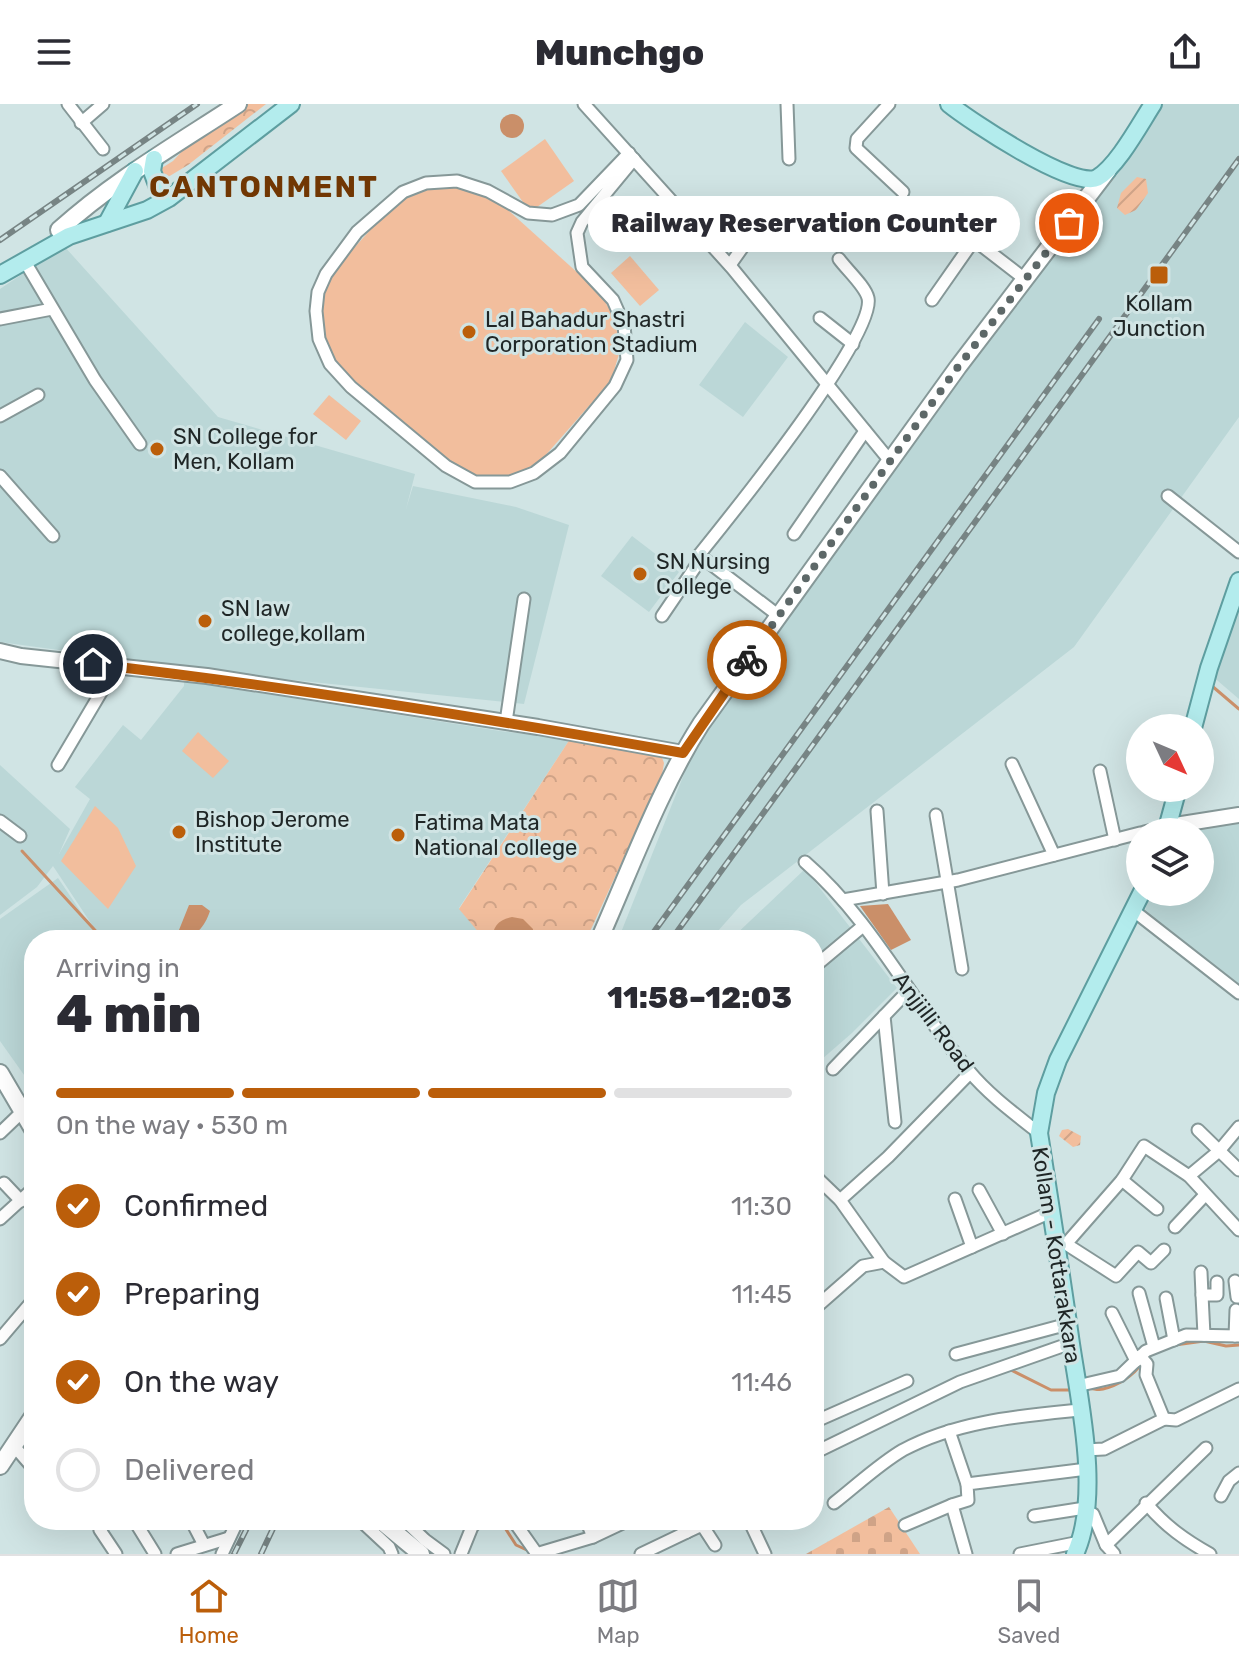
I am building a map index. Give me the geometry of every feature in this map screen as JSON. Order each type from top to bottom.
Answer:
[{"type":"main road","points":[[0,265],[59,230],[135,171],[238,104]]},
{"type":"main road","points":[[0,275],[69,236],[160,193],[276,104]]},
{"type":"main road","points":[[59,230],[147,210],[169,198],[291,104]]},
{"type":"main road","points":[[949,104],[1011,146],[1069,175],[1089,181],[1111,166]]},
{"type":"main road","points":[[603,930],[683,753],[890,461],[1087,200],[1153,104]]},
{"type":"main road","points":[[154,159],[152,171],[160,193]]},
{"type":"main road","points":[[110,217],[135,171]]},
{"type":"main road","points":[[1069,175],[1082,188],[1087,200]]},
{"type":"main road","points":[[1197,714],[1239,581]]},
{"type":"main road","name":"Kollam - Kottarakkara","points":[[1080,1550],[1088,1506],[1087,1469],[1061,1242],[1051,1212],[1039,1133],[1046,1093],[1058,1060],[1136,906]]},
{"type":"main road","points":[[0,1057],[24,1104]]},
{"type":"main road","points":[[0,1073],[24,1106]]},
{"type":"main road","points":[[0,1466],[24,1432]]},
{"type":"main road","points":[[392,1530],[421,1554]]},
{"type":"street","points":[[68,104],[103,149]]},
{"type":"street","points":[[81,123],[103,104]]},
{"type":"street","points":[[584,104],[730,265],[890,461]]},
{"type":"street","points":[[787,104],[789,159]]},
{"type":"street","points":[[889,104],[857,139],[856,148],[903,192]]},
{"type":"street","points":[[632,156],[577,233],[582,267],[613,300],[624,325],[627,360],[615,386],[560,453],[534,473],[510,482],[475,482],[446,466],[351,387],[330,364],[319,339],[316,311],[318,292],[326,274],[357,232],[403,192],[426,183],[457,181],[488,191],[528,213],[552,215],[579,205],[632,156]]},
{"type":"street","points":[[730,265],[764,217]]},
{"type":"street","points":[[951,222],[1026,280]]},
{"type":"street","points":[[932,300],[974,240]]},
{"type":"street","points":[[779,616],[699,555],[828,386],[853,344],[868,308],[868,297],[839,259]]},
{"type":"street","points":[[24,260],[95,380],[140,444]]},
{"type":"street","points":[[0,319],[52,309]]},
{"type":"street","points":[[820,318],[853,344]]},
{"type":"street","points":[[0,416],[38,395]]},
{"type":"street","points":[[794,534],[865,431]]},
{"type":"street","points":[[0,476],[53,536]]},
{"type":"street","points":[[1168,496],[1239,552]]},
{"type":"street","points":[[662,616],[702,557]]},
{"type":"street","points":[[506,722],[524,599]]},
{"type":"street","points":[[0,651],[21,656],[207,676],[683,753]]},
{"type":"street","points":[[58,765],[116,667]]},
{"type":"street","points":[[1012,764],[1054,855]]},
{"type":"street","points":[[1100,771],[1115,840]]},
{"type":"street","points":[[877,811],[883,894]]},
{"type":"street","points":[[936,815],[962,969]]},
{"type":"street","points":[[1214,820],[1239,815]]},
{"type":"street","points":[[0,821],[20,836]]},
{"type":"street","points":[[843,900],[949,882],[1126,837]]},
{"type":"street","name":"Anjjilli Road","points":[[805,862],[843,900],[970,1073],[1039,1133]]},
{"type":"street","points":[[1134,911],[1239,993]]},
{"type":"street","points":[[824,959],[863,926]]},
{"type":"street","points":[[833,1069],[909,990]]},
{"type":"street","points":[[884,1016],[895,1122]]},
{"type":"street","points":[[840,1200],[888,1157],[970,1073]]},
{"type":"street","points":[[0,1133],[24,1115]]},
{"type":"street","points":[[1189,1176],[1219,1151],[1239,1127]]},
{"type":"street","points":[[1198,1130],[1239,1170]]},
{"type":"street","points":[[1164,1250],[1151,1263],[1138,1252],[1116,1276],[1061,1242],[1122,1180],[1144,1146],[1189,1176],[1239,1230]]},
{"type":"street","points":[[1122,1180],[1157,1209]]},
{"type":"street","points":[[4,1183],[21,1201]]},
{"type":"street","points":[[824,1185],[840,1200],[884,1262],[904,1277],[1051,1212]]},
{"type":"street","points":[[979,1190],[1003,1234]]},
{"type":"street","points":[[1175,1227],[1205,1195]]},
{"type":"street","points":[[0,1219],[24,1198]]},
{"type":"street","points":[[955,1199],[972,1247]]},
{"type":"street","points":[[824,1300],[863,1266],[884,1262]]},
{"type":"street","points":[[1201,1272],[1204,1335]]},
{"type":"street","points":[[1235,1281],[1239,1297]]},
{"type":"street","points":[[1202,1295],[1217,1295],[1217,1282]]},
{"type":"street","points":[[1139,1293],[1154,1347]]},
{"type":"street","points":[[1166,1298],[1174,1340]]},
{"type":"street","points":[[1077,1386],[1120,1376],[1154,1347],[1186,1335],[1237,1336],[1236,1310]]},
{"type":"street","points":[[0,1339],[24,1311]]},
{"type":"street","points":[[1112,1313],[1141,1360],[1164,1419]]},
{"type":"street","points":[[956,1354],[1068,1324]]},
{"type":"street","points":[[824,1448],[960,1382],[1071,1343]]},
{"type":"street","points":[[824,1418],[907,1381]]},
{"type":"street","points":[[1085,1450],[1104,1449],[1164,1419],[1176,1420],[1239,1389]]},
{"type":"street","points":[[834,1503],[903,1450],[949,1431],[1009,1417],[1079,1410]]},
{"type":"street","points":[[905,1525],[968,1500],[967,1484],[949,1431]]},
{"type":"street","points":[[14,1446],[24,1458]]},
{"type":"street","points":[[1034,1516],[1088,1506],[1110,1550],[1146,1503],[1206,1448]]},
{"type":"street","points":[[967,1484],[1087,1469]]},
{"type":"street","points":[[1221,1496],[1229,1481],[1239,1473]]},
{"type":"street","points":[[1146,1503],[1161,1521],[1185,1541],[1210,1554]]},
{"type":"street","points":[[952,1505],[966,1554]]},
{"type":"street","points":[[100,1530],[116,1554]]},
{"type":"street","points":[[140,1530],[155,1554]]},
{"type":"street","points":[[196,1530],[204,1545]]},
{"type":"street","points":[[222,1554],[233,1530]]},
{"type":"street","points":[[371,1530],[392,1554]]},
{"type":"street","points":[[416,1530],[444,1554]]},
{"type":"street","points":[[461,1554],[472,1530]]},
{"type":"street","points":[[520,1530],[536,1554],[608,1530]]},
{"type":"street","points":[[590,1530],[593,1537]]},
{"type":"street","points":[[641,1554],[691,1530]]},
{"type":"street","points":[[705,1530],[715,1545]]},
{"type":"street","points":[[754,1530],[765,1554]]},
{"type":"street","points":[[177,1554],[229,1538]]},
{"type":"street","points":[[1020,1554],[1080,1550]]},
{"type":"shaded area","name":"Kollam Junction","points":[[1162,104],[1239,104],[1239,417],[1074,647],[741,905],[719,930],[622,930],[694,749],[741,677]]},
{"type":"shaded area","points":[[512,114],[521,117],[524,126],[521,135],[512,138],[503,135],[500,126],[503,117]]},
{"type":"shaded area","name":"SN College for Men, Kollam","points":[[64,246],[218,417],[415,474],[406,509],[413,486],[516,507],[569,525],[524,704],[234,674],[0,642],[0,289]]},
{"type":"shaded area","points":[[745,322],[788,357],[743,417],[699,385]]},
{"type":"shaded area","name":"SN Nursing College","points":[[632,536],[679,572],[649,612],[601,576]]},
{"type":"shaded area","points":[[1239,598],[1239,699],[1211,675]]},
{"type":"shaded area","points":[[184,681],[500,731],[570,739],[459,908],[477,930],[95,930],[53,866],[37,887],[0,915],[0,765],[70,829],[59,854],[90,799],[75,787],[123,725],[141,740],[184,686]]},
{"type":"shaded area","points":[[1239,819],[1239,990],[1144,915],[1146,906],[1214,906],[1214,824]]},
{"type":"shaded area","points":[[805,869],[897,988],[824,1057],[824,930],[741,930]]},
{"type":"shaded area","points":[[58,878],[93,930],[24,930],[24,1075],[0,1041],[0,919]]},
{"type":"shaded area","points":[[888,904],[911,940],[891,950],[860,906]]},
{"type":"shaded area","points":[[189,905],[202,905],[210,911],[200,930],[179,930]]},
{"type":"shaded area","points":[[512,917],[523,919],[533,930],[494,930],[503,920]]},
{"type":"green space","points":[[226,104],[266,104],[188,165],[158,183],[157,171],[173,161]]},
{"type":"green space","points":[[545,139],[574,181],[530,212],[501,171]]},
{"type":"green space","points":[[1137,177],[1146,179],[1148,193],[1136,210],[1125,215],[1117,208],[1121,193]]},
{"type":"green space","name":"Lal Bahadur Shastri Corporation Stadium","points":[[461,184],[497,200],[600,293],[614,317],[618,337],[619,354],[611,381],[544,457],[510,476],[488,479],[446,466],[331,359],[319,328],[326,285],[336,268],[381,218],[421,187]]},
{"type":"green space","points":[[630,256],[659,290],[640,306],[611,273]]},
{"type":"green space","points":[[329,395],[361,421],[346,440],[313,414]]},
{"type":"green space","points":[[198,732],[229,761],[213,778],[182,751]]},
{"type":"green space","points":[[570,739],[661,755],[664,763],[662,775],[591,930],[477,930],[459,909]]},
{"type":"green space","points":[[95,806],[118,828],[136,866],[108,909],[61,861]]},
{"type":"green space","points":[[1068,1129],[1081,1136],[1080,1145],[1073,1147],[1059,1136],[1062,1130]]},
{"type":"green space","points":[[889,1507],[920,1554],[806,1554]]},
{"type":"waterway","points":[[1212,686],[1239,709]]},
{"type":"waterway","points":[[22,851],[95,930]]},
{"type":"waterway","points":[[1175,1345],[1204,1341],[1226,1346],[1239,1345]]},
{"type":"waterway","points":[[1084,1390],[1114,1385],[1130,1376],[1142,1363]]},
{"type":"waterway","points":[[1009,1369],[1051,1390],[1073,1390]]},
{"type":"waterway","points":[[506,1530],[516,1545],[529,1551]]},
{"type":"railway","points":[[0,240],[197,104]]},
{"type":"railway","points":[[678,930],[1239,159]]},
{"type":"railway","points":[[655,930],[1099,319]]},
{"type":"railway","points":[[234,1554],[246,1530]]},
{"type":"railway","points":[[261,1554],[272,1530]]},
{"type":"way so far","points":[[747,660],[958,367],[1069,223]]},
{"type":"place","name":"Railway Reservation Counter","points":[[1069,223]]},
{"type":"place","name":"Kollam Junction","points":[[1159,275]]},
{"type":"place","name":"Lal Bahadur Shastri Corporation Stadium","points":[[469,332]]},
{"type":"place","name":"SN College for Men, Kollam","points":[[157,449]]},
{"type":"place","name":"SN Nursing College","points":[[640,574]]},
{"type":"place","name":"SN law college,kollam","points":[[205,621]]},
{"type":"place","name":"Bishop Jerome Institute","points":[[179,832]]},
{"type":"place","name":"Fatima Mata National college","points":[[398,835]]},
{"type":"district","name":"CANTONMENT","points":[[264,187]]},
{"type":"route","points":[[93,664],[207,676],[683,753],[747,660]]}]
